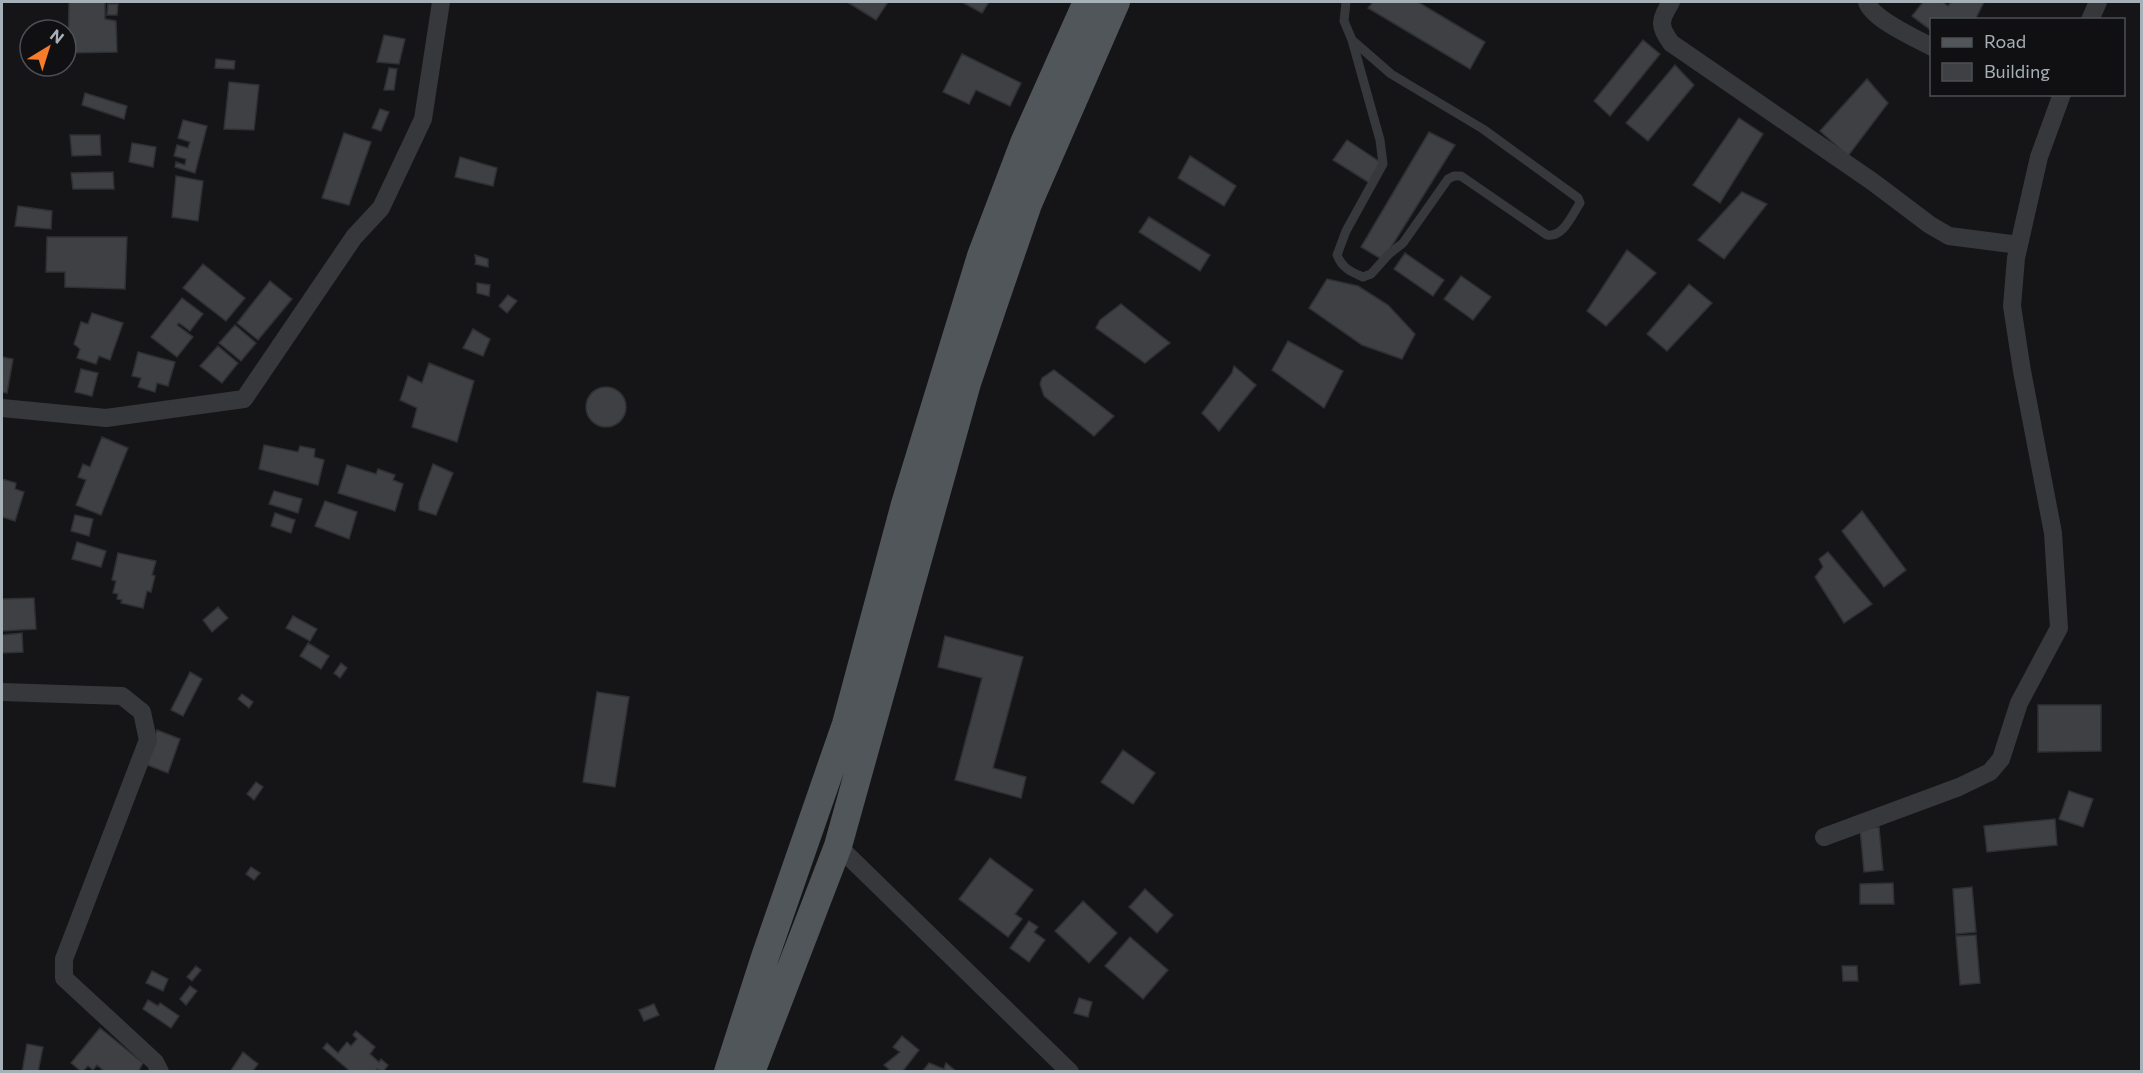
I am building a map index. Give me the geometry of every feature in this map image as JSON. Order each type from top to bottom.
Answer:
[{"type":"main road","points":[[728,1071],[846,724],[905,504],[981,255],[1023,143],[1087,2]]},
{"type":"main road","points":[[751,1071],[837,846],[967,383],[1028,204],[1116,2]]},
{"type":"street","points":[[2,408],[106,418],[244,399],[354,237],[381,208],[423,119],[441,2]]},
{"type":"street","points":[[1671,2],[1662,16],[1661,29],[1671,43],[1873,182],[1930,225],[1949,236],[2019,245]]},
{"type":"street","points":[[1867,2],[1869,8],[1891,24],[1930,46]]},
{"type":"street","points":[[2091,18],[2097,2]]},
{"type":"street","points":[[1824,837],[1959,788],[1990,771],[2001,759],[2019,703],[2059,628],[2053,533],[2012,306],[2016,258],[2039,157],[2061,96]]},
{"type":"street","points":[[2,692],[122,696],[142,712],[148,740],[64,959],[64,978],[155,1062],[160,1071]]},
{"type":"street","points":[[837,846],[1070,1071]]},
{"type":"lane","points":[[1346,2],[1344,21],[1352,40],[1380,140],[1383,164],[1346,231],[1337,255],[1341,264],[1350,272],[1363,277],[1371,274],[1389,254],[1403,243],[1448,179],[1454,176],[1461,176],[1547,235],[1554,236],[1560,233],[1580,203],[1578,198],[1483,129],[1391,74],[1352,40]]},
{"type":"building","points":[[69,2],[105,2],[105,19],[116,21],[117,52],[78,53],[78,18],[69,18]]},
{"type":"building","points":[[847,2],[888,2],[876,20]]},
{"type":"building","points":[[962,2],[989,2],[982,13]]},
{"type":"building","points":[[1373,2],[1418,2],[1485,42],[1470,69],[1368,8]]},
{"type":"building","points":[[1923,2],[1943,2],[1948,6],[1951,2],[1984,2],[1976,18],[1930,18],[1930,30],[1912,16]]},
{"type":"building","points":[[108,4],[118,4],[117,15],[107,15]]},
{"type":"building","points":[[384,35],[405,39],[399,64],[377,62]]},
{"type":"building","points":[[1643,40],[1660,54],[1610,116],[1594,101]]},
{"type":"building","points":[[962,54],[1021,83],[1010,106],[976,90],[969,104],[943,92]]},
{"type":"building","points":[[216,59],[235,61],[234,69],[215,68]]},
{"type":"building","points":[[1675,65],[1694,85],[1648,141],[1626,123]]},
{"type":"building","points":[[389,68],[397,69],[394,90],[384,90]]},
{"type":"building","points":[[1867,79],[1888,103],[1848,156],[1820,131]]},
{"type":"building","points":[[229,82],[259,85],[254,130],[224,129]]},
{"type":"building","points":[[85,93],[127,106],[124,119],[82,105]]},
{"type":"building","points":[[380,109],[389,112],[381,131],[372,128]]},
{"type":"building","points":[[1739,118],[1763,134],[1720,203],[1693,185]]},
{"type":"building","points":[[183,120],[207,126],[195,173],[175,167],[176,162],[185,165],[186,159],[174,156],[177,145],[188,148],[190,142],[178,138]]},
{"type":"building","points":[[1429,132],[1455,145],[1383,260],[1361,247]]},
{"type":"building","points":[[344,133],[371,142],[349,205],[322,198]]},
{"type":"building","points":[[70,135],[100,135],[101,155],[72,156]]},
{"type":"building","points":[[1347,140],[1383,164],[1371,184],[1333,160]]},
{"type":"building","points":[[132,143],[156,147],[153,167],[129,162]]},
{"type":"building","points":[[1190,156],[1236,186],[1224,206],[1178,178]]},
{"type":"building","points":[[460,157],[497,168],[493,186],[455,177]]},
{"type":"building","points":[[113,172],[114,189],[73,189],[71,173]]},
{"type":"building","points":[[176,176],[203,181],[198,221],[172,217]]},
{"type":"building","points":[[1742,192],[1767,204],[1724,259],[1698,240]]},
{"type":"building","points":[[18,206],[52,211],[51,229],[15,226]]},
{"type":"building","points":[[1149,217],[1210,255],[1200,271],[1139,232]]},
{"type":"building","points":[[47,237],[127,237],[125,289],[65,287],[65,272],[46,272]]},
{"type":"building","points":[[1627,250],[1656,273],[1606,326],[1587,311]]},
{"type":"building","points":[[1405,253],[1444,280],[1433,296],[1394,269]]},
{"type":"building","points":[[475,255],[488,259],[488,267],[475,264]]},
{"type":"building","points":[[203,264],[245,298],[226,321],[183,288]]},
{"type":"building","points":[[1461,276],[1491,297],[1473,320],[1444,299]]},
{"type":"building","points":[[1327,279],[1358,286],[1388,305],[1415,334],[1402,359],[1362,345],[1309,308]]},
{"type":"building","points":[[270,281],[292,299],[258,340],[237,323]]},
{"type":"building","points":[[477,283],[490,285],[489,296],[477,293]]},
{"type":"building","points":[[1689,284],[1712,303],[1667,351],[1647,334]]},
{"type":"building","points":[[508,295],[517,301],[507,313],[499,306]]},
{"type":"building","points":[[182,298],[203,314],[190,331],[179,323],[177,325],[193,337],[177,357],[151,337]]},
{"type":"building","points":[[1121,304],[1170,343],[1145,363],[1096,328],[1100,320]]},
{"type":"building","points":[[92,313],[123,323],[110,360],[99,356],[96,364],[77,358],[80,349],[74,344],[81,322],[88,324]]},
{"type":"building","points":[[235,325],[256,343],[241,361],[219,343]]},
{"type":"building","points":[[473,329],[490,339],[483,356],[463,348]]},
{"type":"building","points":[[1288,341],[1343,371],[1324,408],[1272,370]]},
{"type":"building","points":[[218,346],[238,363],[222,383],[200,366]]},
{"type":"building","points":[[138,352],[175,362],[168,386],[157,383],[155,392],[138,387],[141,378],[132,376]]},
{"type":"building","points":[[2,357],[13,359],[7,393],[2,392]]},
{"type":"building","points":[[429,363],[474,381],[457,442],[412,427],[417,408],[400,400],[408,376],[422,383]]},
{"type":"building","points":[[1234,366],[1256,385],[1219,431],[1202,413],[1232,373]]},
{"type":"building","points":[[81,369],[98,373],[92,396],[75,392]]},
{"type":"building","points":[[1054,370],[1114,416],[1094,436],[1044,396],[1040,384],[1042,378]]},
{"type":"building","points":[[606,387],[614,388],[620,393],[625,399],[625,415],[620,421],[614,426],[606,427],[598,426],[592,421],[587,415],[586,407],[587,399],[592,393],[598,388]]},
{"type":"building","points":[[102,437],[128,448],[101,515],[76,505],[86,480],[78,477],[83,464],[90,467]]},
{"type":"building","points":[[264,445],[298,452],[300,446],[315,449],[314,457],[324,460],[318,485],[259,469]]},
{"type":"building","points":[[433,464],[453,473],[436,515],[419,510],[419,503]]},
{"type":"building","points":[[347,465],[376,474],[378,469],[395,475],[393,480],[403,484],[395,511],[338,493]]},
{"type":"building","points":[[2,479],[16,483],[15,489],[24,492],[15,521],[2,517]]},
{"type":"building","points":[[274,491],[302,499],[298,513],[269,504]]},
{"type":"building","points":[[325,501],[357,512],[349,539],[315,526]]},
{"type":"building","points":[[1862,511],[1906,570],[1884,587],[1842,531]]},
{"type":"building","points":[[275,513],[295,520],[291,533],[271,526]]},
{"type":"building","points":[[75,515],[93,519],[89,536],[71,531]]},
{"type":"building","points":[[77,542],[106,551],[101,567],[72,559]]},
{"type":"building","points":[[1828,552],[1872,604],[1844,623],[1815,577],[1823,567],[1819,559]]},
{"type":"building","points":[[118,553],[156,561],[151,592],[147,591],[143,608],[121,603],[122,600],[117,599],[118,594],[113,593],[116,581],[112,580]]},
{"type":"building","points":[[34,598],[36,629],[2,631],[2,599]]},
{"type":"building","points":[[218,607],[228,618],[212,632],[203,620]]},
{"type":"building","points":[[293,616],[317,629],[310,641],[286,628]]},
{"type":"building","points":[[22,633],[23,652],[2,653],[2,635]]},
{"type":"building","points":[[945,636],[1023,657],[993,768],[1026,777],[1021,798],[955,780],[982,678],[938,667]]},
{"type":"building","points":[[308,643],[329,656],[321,669],[300,656]]},
{"type":"building","points":[[341,663],[347,668],[340,678],[334,673]]},
{"type":"building","points":[[190,672],[202,679],[183,716],[171,710]]},
{"type":"building","points":[[597,692],[629,697],[615,787],[583,782]]},
{"type":"building","points":[[242,694],[253,702],[249,708],[238,699]]},
{"type":"building","points":[[2038,705],[2101,705],[2101,751],[2038,752]]},
{"type":"building","points":[[157,730],[180,739],[168,773],[145,764]]},
{"type":"building","points":[[1123,750],[1155,773],[1133,804],[1101,782]]},
{"type":"building","points":[[256,782],[263,787],[254,800],[247,794]]},
{"type":"building","points":[[2069,791],[2093,799],[2083,827],[2059,819]]},
{"type":"building","points":[[2055,819],[2057,845],[1987,852],[1984,826]]},
{"type":"building","points":[[1879,827],[1883,870],[1864,872],[1860,829]]},
{"type":"building","points":[[990,858],[1033,890],[1015,914],[1022,919],[1008,937],[959,899]]},
{"type":"building","points":[[251,867],[260,873],[254,880],[246,874]]},
{"type":"building","points":[[1893,883],[1894,904],[1860,904],[1860,884]]},
{"type":"building","points":[[1972,887],[1976,932],[1956,934],[1953,889]]},
{"type":"building","points":[[1145,889],[1173,915],[1157,933],[1129,907]]},
{"type":"building","points":[[1083,901],[1117,933],[1089,963],[1055,931]]},
{"type":"building","points":[[1029,921],[1038,927],[1034,932],[1045,940],[1029,962],[1010,948]]},
{"type":"building","points":[[1976,935],[1980,983],[1960,985],[1956,936]]},
{"type":"building","points":[[1130,937],[1168,970],[1143,999],[1105,966]]},
{"type":"building","points":[[196,966],[201,970],[192,981],[187,977]]},
{"type":"building","points":[[1842,966],[1857,966],[1858,981],[1843,981]]},
{"type":"building","points":[[152,971],[168,979],[163,991],[146,983]]},
{"type":"building","points":[[190,986],[197,991],[186,1005],[180,999]]},
{"type":"building","points":[[1079,998],[1092,1002],[1088,1017],[1074,1013]]},
{"type":"building","points":[[148,1000],[158,1006],[160,1003],[179,1016],[171,1028],[143,1009]]},
{"type":"building","points":[[654,1004],[659,1015],[644,1021],[639,1010]]},
{"type":"building","points":[[100,1028],[143,1063],[138,1072],[105,1072],[97,1065],[93,1070],[88,1066],[82,1072],[71,1063]]},
{"type":"building","points":[[356,1031],[375,1047],[370,1054],[379,1062],[381,1059],[388,1065],[383,1072],[377,1069],[375,1072],[351,1072],[323,1048],[327,1043],[338,1053],[347,1042],[351,1046],[357,1039],[353,1035]]},
{"type":"building","points":[[902,1036],[919,1050],[902,1072],[892,1072],[884,1065],[900,1052],[893,1047]]},
{"type":"building","points":[[27,1044],[43,1047],[38,1072],[22,1072]]},
{"type":"building","points":[[243,1052],[258,1064],[252,1072],[230,1072]]},
{"type":"building","points":[[929,1063],[944,1069],[946,1063],[957,1072],[922,1072]]}]
